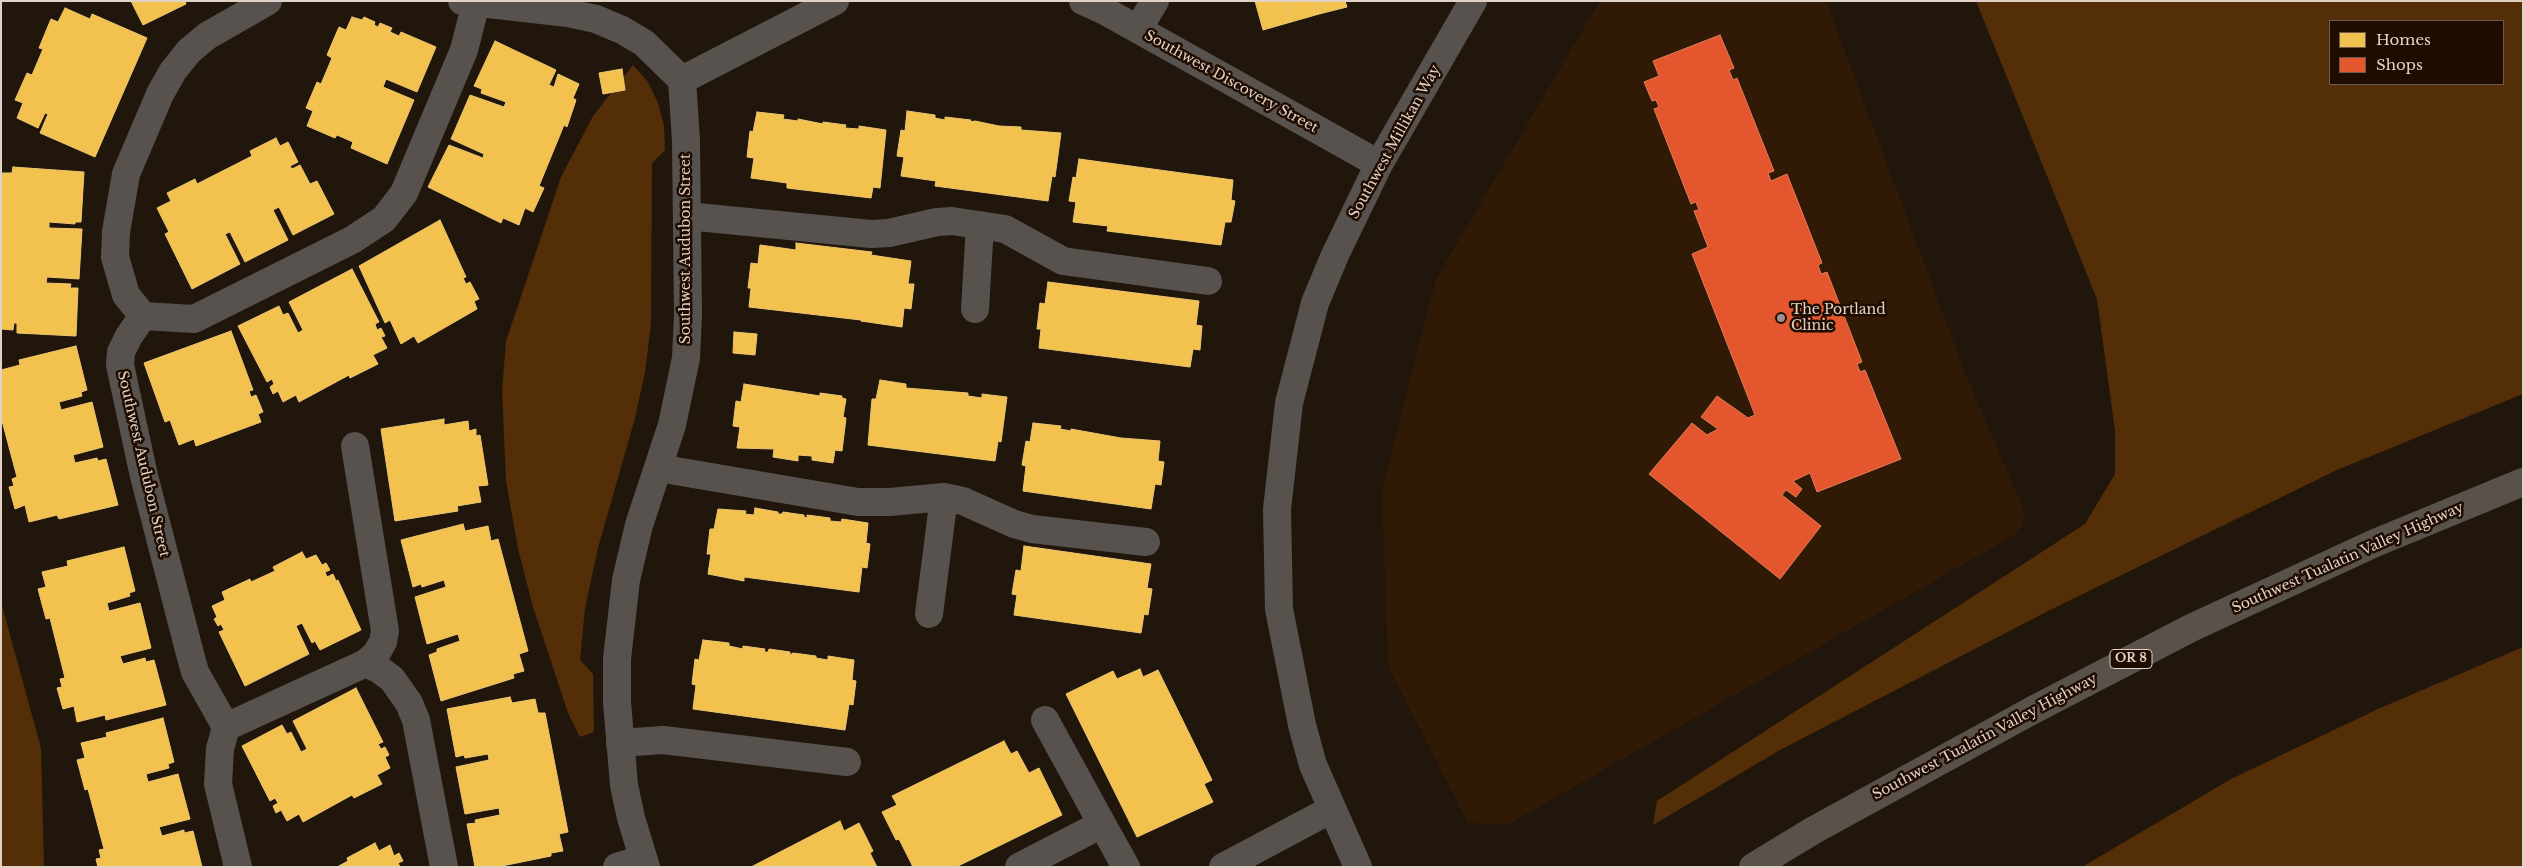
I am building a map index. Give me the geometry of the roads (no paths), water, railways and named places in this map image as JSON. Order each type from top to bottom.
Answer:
[{"type":"main road","name":"Southwest Tualatin Valley Highway","points":[[1753,867],[1814,830],[2024,715],[2191,628],[2375,543],[2523,482]]},
{"type":"street","points":[[268,1],[207,36],[189,52],[173,72],[160,94],[126,174],[116,232],[115,257],[126,295],[142,316],[194,319],[352,240],[384,219],[404,193],[464,50],[469,2],[568,13],[596,19],[622,30],[644,43],[682,80],[836,1]]},
{"type":"street","name":"Southwest Discovery Street","points":[[1083,1],[1138,29],[1379,164]]},
{"type":"street","points":[[1138,29],[1155,1]]},
{"type":"street","name":"Southwest Millikan Way","points":[[1358,867],[1314,765],[1302,725],[1279,609],[1277,509],[1289,403],[1315,304],[1335,255],[1379,164],[1473,1]]},
{"type":"street","name":"Southwest Audubon Street","points":[[617,867],[644,863],[624,785],[620,743],[617,659],[620,619],[639,525],[681,392],[686,358],[688,315],[687,216],[682,80]]},
{"type":"street","points":[[687,216],[871,234],[889,233],[937,222],[952,221],[1005,229],[1064,261],[1208,281]]},
{"type":"street","points":[[975,309],[980,225]]},
{"type":"street","name":"Southwest Audubon Street","points":[[142,316],[121,352],[120,364],[144,476],[195,672],[226,727]]},
{"type":"street","points":[[238,867],[218,784],[220,749],[226,727],[366,663],[376,654],[383,642],[385,630],[355,446]]},
{"type":"street","points":[[658,468],[858,502],[890,502],[944,497],[963,501],[1032,529],[1146,542]]},
{"type":"street","points":[[929,614],[944,497]]},
{"type":"street","points":[[366,663],[392,679],[409,702],[416,720],[444,867]]},
{"type":"street","points":[[1045,720],[1126,867]]},
{"type":"street","points":[[620,743],[663,740],[847,762]]},
{"type":"street","points":[[1225,866],[1332,809]]},
{"type":"street","points":[[1019,867],[1102,824]]},
{"type":"place","name":"The Portland Clinic","points":[[1781,318]]}]
